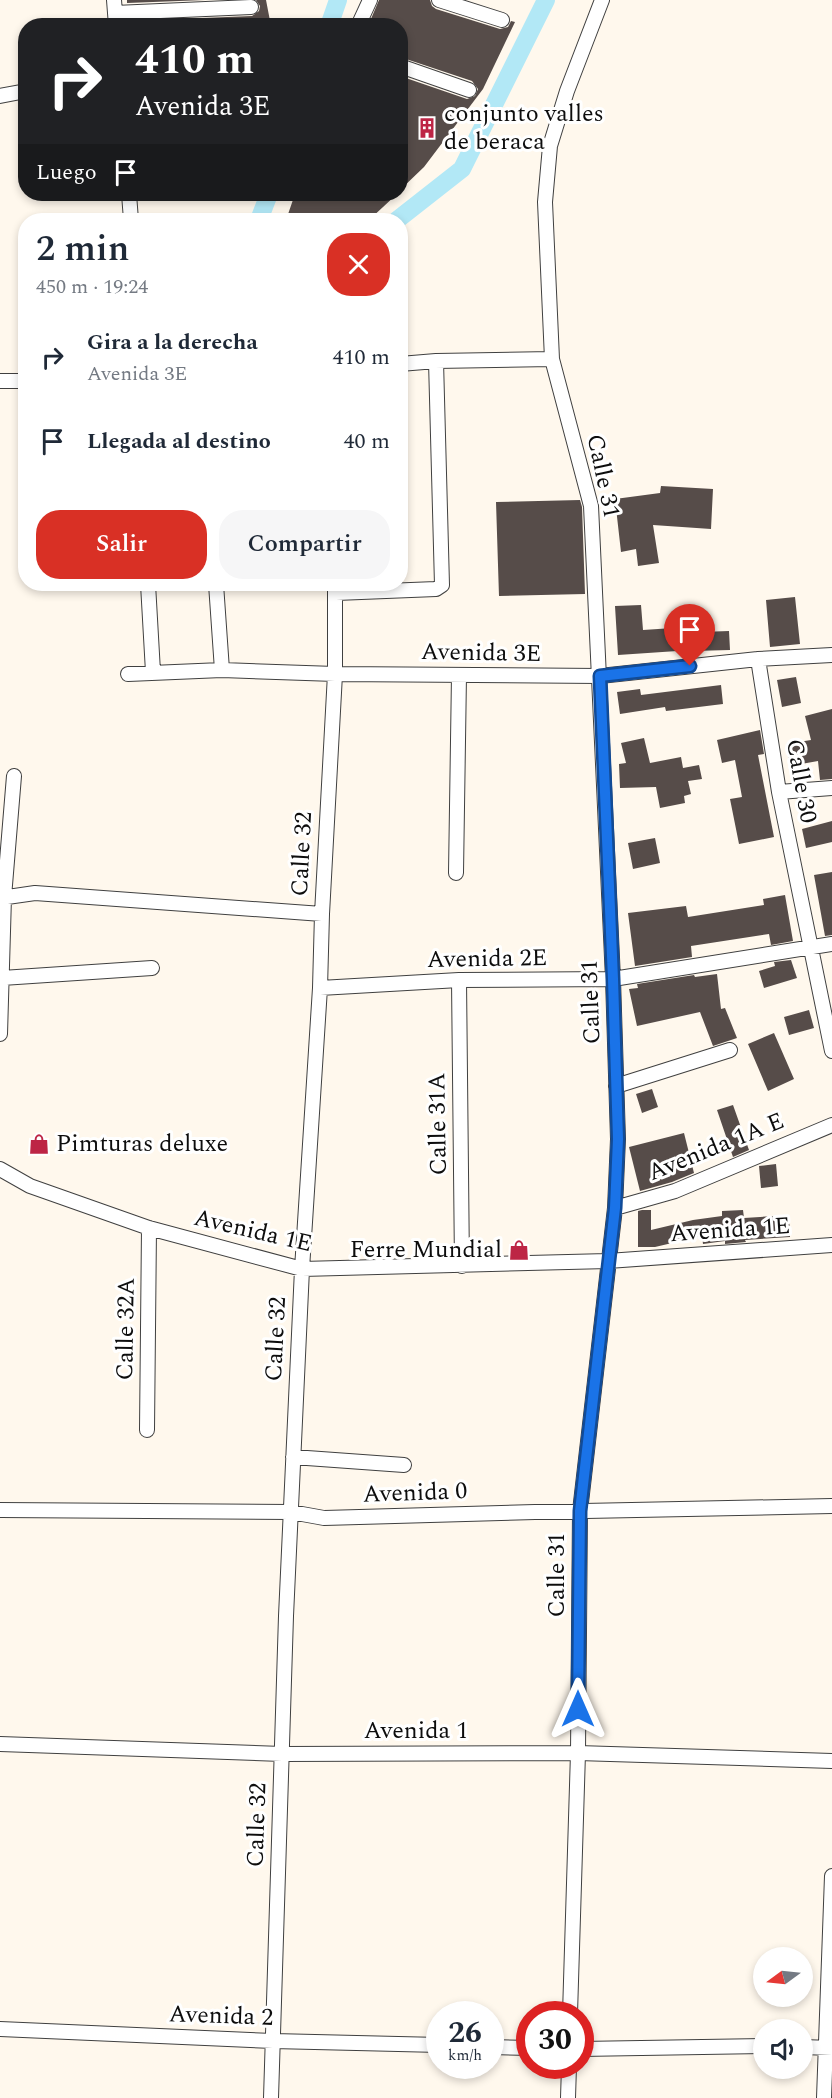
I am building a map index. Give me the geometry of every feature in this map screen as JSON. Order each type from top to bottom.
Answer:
[{"type":"street","points":[[362,18],[370,0]]},
{"type":"street","points":[[439,0],[502,20]]},
{"type":"street","name":"Calle 31","points":[[570,2001],[578,1754],[580,1511],[615,1208],[618,1139],[613,979],[591,506],[552,359],[545,202],[550,146],[567,91],[602,0]]},
{"type":"street","points":[[115,13],[149,6],[227,4],[251,8]]},
{"type":"street","points":[[408,69],[469,90]]},
{"type":"street","points":[[0,96],[18,93]]},
{"type":"street","points":[[408,363],[552,359]]},
{"type":"street","points":[[408,589],[436,589],[442,585],[436,361]]},
{"type":"street","points":[[0,381],[18,381]]},
{"type":"street","points":[[148,591],[153,672]]},
{"type":"street","points":[[216,591],[222,669]]},
{"type":"street","name":"Calle 32","points":[[271,2098],[293,1457],[302,1269],[320,988],[335,674],[336,591]]},
{"type":"street","name":"Avenida 3E","points":[[128,674],[222,669],[335,674],[600,676],[758,659],[832,655]]},
{"type":"street","name":"Calle 30","points":[[758,659],[779,792],[832,1051]]},
{"type":"street","points":[[456,873],[459,675]]},
{"type":"street","points":[[0,1034],[2,897],[14,776]]},
{"type":"street","points":[[779,792],[832,788]]},
{"type":"street","points":[[2,897],[35,892],[322,914]]},
{"type":"street","name":"Avenida 2E","points":[[320,988],[459,980],[613,979],[832,944]]},
{"type":"street","points":[[2,978],[152,968]]},
{"type":"street","name":"Calle 31A","points":[[459,980],[462,1266]]},
{"type":"street","points":[[616,1086],[730,1050]]},
{"type":"street","name":"Avenida 1A E","points":[[615,1208],[675,1191],[832,1125]]},
{"type":"street","name":"Avenida 1E","points":[[0,1169],[30,1186],[149,1228],[302,1269],[608,1261],[832,1245]]},
{"type":"street","name":"Calle 32A","points":[[147,1430],[149,1228]]},
{"type":"street","points":[[293,1457],[404,1465]]},
{"type":"street","name":"Avenida 0","points":[[0,1510],[291,1512],[324,1518],[832,1506]]},
{"type":"street","name":"Avenida 1","points":[[0,1744],[282,1754],[578,1754],[832,1761]]},
{"type":"street","points":[[824,2098],[829,2048],[832,1876]]},
{"type":"street","name":"Avenida 2","points":[[0,2030],[426,2045]]},
{"type":"street","points":[[594,2049],[753,2046]]},
{"type":"street","points":[[813,2047],[829,2048]]},
{"type":"street","points":[[568,2079],[568,2098]]},
{"type":"building","points":[[127,0],[205,0],[127,3]]},
{"type":"building","points":[[256,0],[266,0],[269,18],[202,18],[252,16],[259,11],[260,6]]},
{"type":"building","name":"conjunto valles de beraca","points":[[379,0],[430,0],[436,9],[500,29],[508,27],[511,21],[515,22],[483,89],[424,167],[408,182],[408,79],[467,99],[475,96],[478,89],[472,81],[408,60],[408,18],[371,18]]},
{"type":"building","points":[[293,201],[389,201],[377,213],[288,213]]},
{"type":"building","points":[[661,486],[713,489],[711,529],[653,525],[659,563],[638,566],[636,549],[621,552],[615,499],[660,493]]},
{"type":"building","points":[[580,500],[585,594],[499,596],[496,502]]},
{"type":"building","points":[[795,597],[800,644],[770,647],[766,600]]},
{"type":"building","points":[[641,605],[643,630],[673,628],[673,633],[729,631],[730,650],[618,655],[615,606]]},
{"type":"building","points":[[796,677],[801,703],[782,707],[777,680]]},
{"type":"building","points":[[721,685],[723,704],[666,711],[665,707],[620,714],[617,692],[640,689],[641,695]]},
{"type":"building","points":[[832,709],[832,779],[820,780],[818,761],[790,766],[786,744],[811,740],[805,716]]},
{"type":"building","points":[[760,730],[764,754],[758,755],[774,837],[739,844],[730,799],[742,797],[735,760],[722,763],[717,740]]},
{"type":"building","points":[[644,738],[650,763],[681,757],[683,768],[699,765],[702,779],[688,781],[691,794],[684,796],[685,803],[660,808],[656,787],[620,788],[619,764],[626,763],[621,743]]},
{"type":"building","points":[[832,821],[832,842],[806,848],[802,829]]},
{"type":"building","points":[[655,838],[660,863],[633,869],[628,843]]},
{"type":"building","points":[[832,872],[832,935],[825,936],[814,875]]},
{"type":"building","points":[[785,895],[793,941],[771,945],[769,934],[691,946],[692,957],[635,966],[628,913],[686,906],[688,917],[764,905],[763,899]]},
{"type":"building","points":[[791,960],[797,978],[764,988],[759,971],[775,966],[774,962]]},
{"type":"building","points":[[717,974],[721,1009],[725,1008],[737,1038],[713,1046],[700,1012],[637,1026],[629,989],[638,988],[637,984],[694,975],[695,977]]},
{"type":"building","points":[[809,1010],[814,1028],[789,1035],[784,1017]]},
{"type":"building","points":[[774,1033],[794,1079],[768,1091],[748,1044]]},
{"type":"building","points":[[652,1089],[658,1107],[642,1113],[636,1094]]},
{"type":"building","points":[[733,1105],[749,1150],[733,1157],[717,1110]]},
{"type":"building","points":[[684,1133],[694,1173],[640,1191],[629,1147]]},
{"type":"building","points":[[776,1164],[778,1186],[761,1188],[759,1166]]},
{"type":"building","points":[[651,1210],[651,1230],[722,1216],[722,1211],[743,1210],[744,1218],[789,1215],[790,1237],[703,1244],[702,1236],[655,1247],[638,1247],[638,1211]]},
{"type":"waterway","points":[[332,18],[338,0]]},
{"type":"waterway","points":[[406,213],[462,169],[546,0]]},
{"type":"waterway","points":[[262,213],[266,201]]},
{"type":"place","name":"conjunto valles de beraca","points":[[427,128]]},
{"type":"place","name":"Pimturas deluxe","points":[[39,1144]]},
{"type":"place","name":"Ferre Mundial","points":[[519,1250]]},
{"type":"route","points":[[578,1709],[580,1511],[615,1208],[618,1139],[600,676],[690,666]]}]
